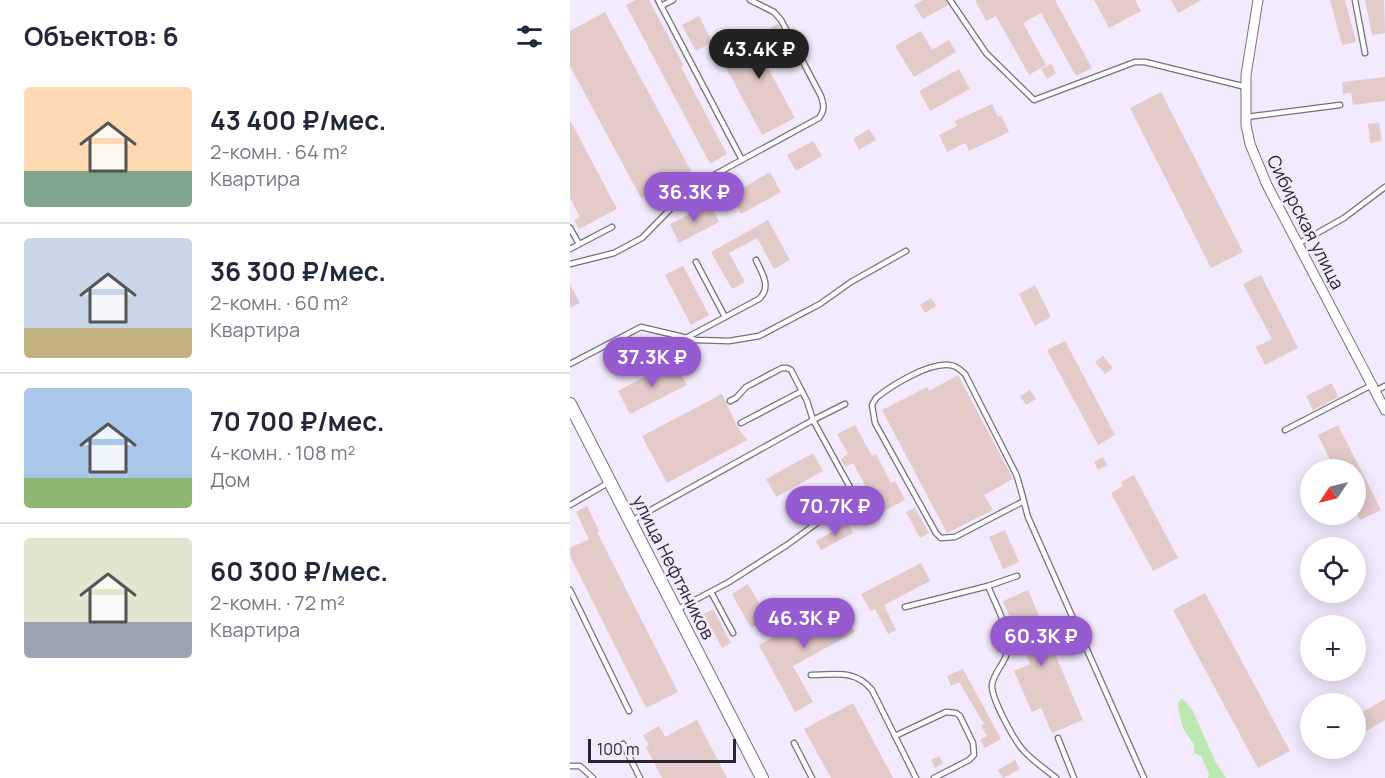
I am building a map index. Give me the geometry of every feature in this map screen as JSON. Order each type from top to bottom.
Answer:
[{"type":"street","name":"Сибирская улица","points":[[1258,0],[1246,87],[1246,117],[1250,144],[1257,164],[1385,410]]},
{"type":"street","name":"улица Нефтяников","points":[[570,404],[762,778]]},
{"type":"lane","points":[[658,0],[741,158]]},
{"type":"lane","points":[[661,6],[673,0]]},
{"type":"lane","points":[[570,264],[614,252],[642,238],[692,187],[741,158],[819,118],[824,105],[781,20],[774,12],[750,0]]},
{"type":"lane","points":[[950,0],[986,53],[1034,100],[1135,62],[1144,62],[1246,87]]},
{"type":"lane","points":[[1354,0],[1365,53]]},
{"type":"lane","points":[[1246,117],[1340,105]]},
{"type":"lane","points":[[1298,244],[1344,218],[1385,187]]},
{"type":"lane","points":[[570,249],[612,227]]},
{"type":"lane","points":[[570,228],[579,244]]},
{"type":"lane","points":[[570,364],[641,327],[686,338],[729,341],[766,333],[820,304],[851,282],[906,251]]},
{"type":"lane","points":[[686,338],[764,294],[766,282],[756,260]]},
{"type":"lane","points":[[696,262],[725,317]]},
{"type":"lane","points":[[1024,501],[955,537],[941,538],[936,533],[875,423],[872,405],[876,398],[933,366],[950,364],[965,374],[1017,474],[1024,501],[1028,517],[1144,778]]},
{"type":"lane","points":[[676,610],[711,592],[787,545],[851,496],[852,491],[813,420],[791,370],[782,368],[746,387],[730,401]]},
{"type":"lane","points":[[1285,430],[1373,388],[1385,386]]},
{"type":"lane","points":[[741,423],[802,391]]},
{"type":"lane","points":[[631,521],[845,404]]},
{"type":"lane","points":[[570,505],[610,482]]},
{"type":"lane","points":[[905,607],[1017,576]]},
{"type":"lane","points":[[988,585],[1004,626],[1007,647],[1004,660],[992,683],[994,696],[1018,744],[1056,778]]},
{"type":"lane","points":[[570,590],[629,711]]},
{"type":"lane","points":[[711,592],[733,633]]},
{"type":"lane","points":[[812,675],[854,675],[863,680],[872,690],[916,778]]},
{"type":"lane","points":[[895,736],[946,712],[960,716],[973,743],[974,755],[969,760],[934,778]]},
{"type":"lane","points":[[1058,738],[1074,778]]},
{"type":"lane","points":[[794,743],[812,778]]},
{"type":"lane","points":[[623,744],[640,778]]},
{"type":"lane","points":[[570,766],[580,766],[593,778]]},
{"type":"lane","points":[[946,772],[949,778]]},
{"type":"green space","points":[[1182,698],[1193,711],[1215,761],[1226,778],[1208,778],[1209,773],[1201,756],[1194,753],[1193,742],[1184,731],[1179,712],[1178,703]]},
{"type":"building","points":[[636,0],[649,0],[727,154],[710,164],[626,5]]},
{"type":"building","points":[[923,0],[946,0],[948,5],[923,19],[914,5]]},
{"type":"building","points":[[975,0],[1055,0],[1092,68],[1076,76],[1041,13],[1023,23],[1046,65],[1029,75],[996,16],[986,21]]},
{"type":"building","points":[[1094,0],[1135,0],[1141,11],[1109,28]]},
{"type":"building","points":[[1171,0],[1202,0],[1178,13]]},
{"type":"building","points":[[1330,0],[1345,0],[1356,42],[1342,45]]},
{"type":"building","points":[[1365,0],[1384,0],[1385,33],[1372,35]]},
{"type":"building","points":[[605,12],[691,171],[641,198],[570,66],[570,31]]},
{"type":"building","points":[[699,16],[712,42],[696,51],[682,25]]},
{"type":"building","points":[[778,24],[787,41],[761,55],[795,118],[762,135],[720,56]]},
{"type":"building","points":[[921,31],[932,50],[949,40],[956,52],[914,77],[895,46]]},
{"type":"building","points":[[1051,64],[1056,73],[1047,79],[1041,69]]},
{"type":"building","points":[[959,69],[970,89],[930,111],[919,91]]},
{"type":"building","points":[[1385,77],[1385,101],[1353,105],[1351,93],[1343,94],[1342,82]]},
{"type":"building","points":[[1161,92],[1243,252],[1211,268],[1130,108]]},
{"type":"building","points":[[992,104],[998,117],[1001,115],[1009,132],[969,151],[965,143],[947,152],[939,135],[957,126],[955,121]]},
{"type":"building","points":[[570,120],[617,209],[579,229],[574,220],[580,217],[570,198]]},
{"type":"building","points":[[1379,123],[1382,141],[1370,143],[1368,124]]},
{"type":"building","points":[[869,129],[876,140],[859,150],[853,139]]},
{"type":"building","points":[[813,141],[822,156],[796,171],[787,155]]},
{"type":"building","points":[[770,172],[781,192],[741,214],[731,195]]},
{"type":"building","points":[[710,204],[719,222],[679,243],[670,224]]},
{"type":"building","points":[[768,220],[790,260],[774,269],[757,238],[729,253],[745,282],[732,289],[711,252]]},
{"type":"building","points":[[683,266],[709,315],[691,325],[665,275]]},
{"type":"building","points":[[1261,275],[1298,348],[1265,365],[1256,347],[1272,339],[1243,284]]},
{"type":"building","points":[[570,284],[580,303],[570,308]]},
{"type":"building","points":[[1035,285],[1051,317],[1035,326],[1019,294]]},
{"type":"building","points":[[931,298],[936,306],[925,313],[920,305]]},
{"type":"building","points":[[1065,341],[1115,435],[1098,445],[1047,350]]},
{"type":"building","points":[[1103,356],[1113,368],[1105,374],[1095,362]]},
{"type":"building","points":[[674,361],[687,385],[630,414],[618,391]]},
{"type":"building","points":[[958,375],[1013,479],[984,495],[993,510],[947,533],[882,410],[927,387],[929,391]]},
{"type":"building","points":[[1332,383],[1338,397],[1313,410],[1306,396]]},
{"type":"building","points":[[1030,390],[1036,399],[1026,405],[1020,396]]},
{"type":"building","points":[[722,394],[737,426],[747,440],[667,483],[642,436]]},
{"type":"building","points":[[855,425],[872,456],[876,454],[891,483],[895,481],[905,500],[880,513],[878,511],[874,513],[870,504],[874,502],[853,463],[845,467],[841,459],[848,454],[837,434]]},
{"type":"building","points":[[1338,425],[1355,459],[1330,459],[1318,435]]},
{"type":"building","points":[[813,453],[823,471],[776,497],[766,479]]},
{"type":"building","points":[[1103,457],[1107,465],[1098,470],[1094,462]]},
{"type":"building","points":[[1134,475],[1178,558],[1153,571],[1111,493],[1123,486],[1121,482]]},
{"type":"building","points":[[1366,480],[1381,510],[1366,517]]},
{"type":"building","points":[[587,506],[599,531],[597,532],[678,692],[646,708],[570,556],[570,548],[589,539],[576,512]]},
{"type":"building","points":[[915,508],[929,533],[920,538],[906,512]]},
{"type":"building","points":[[848,523],[853,533],[821,550],[816,541]]},
{"type":"building","points":[[1005,530],[1019,562],[1003,569],[989,537]]},
{"type":"building","points":[[921,563],[930,581],[884,605],[896,630],[888,634],[875,609],[871,611],[861,594]]},
{"type":"building","points":[[748,584],[768,618],[751,628],[732,594]]},
{"type":"building","points":[[1028,590],[1083,720],[1052,733],[1041,708],[1032,712],[1014,671],[1030,664],[1003,601]]},
{"type":"building","points":[[1205,593],[1290,751],[1258,768],[1173,610]]},
{"type":"building","points":[[838,602],[855,632],[793,666],[813,702],[795,712],[759,645]]},
{"type":"building","points":[[713,609],[731,643],[722,648],[704,614]]},
{"type":"building","points":[[963,669],[1001,739],[985,748],[980,740],[987,736],[981,726],[984,724],[959,682],[951,686],[947,676]]},
{"type":"building","points":[[1385,699],[1385,720],[1366,731],[1366,710]]},
{"type":"building","points":[[853,703],[893,778],[831,778],[804,729]]},
{"type":"building","points":[[697,720],[727,778],[662,778],[646,747],[649,745],[643,735],[659,726],[665,737]]},
{"type":"building","points":[[939,756],[943,763],[935,768],[931,760]]},
{"type":"building","points":[[1015,760],[1020,769],[1003,778],[998,770]]}]
